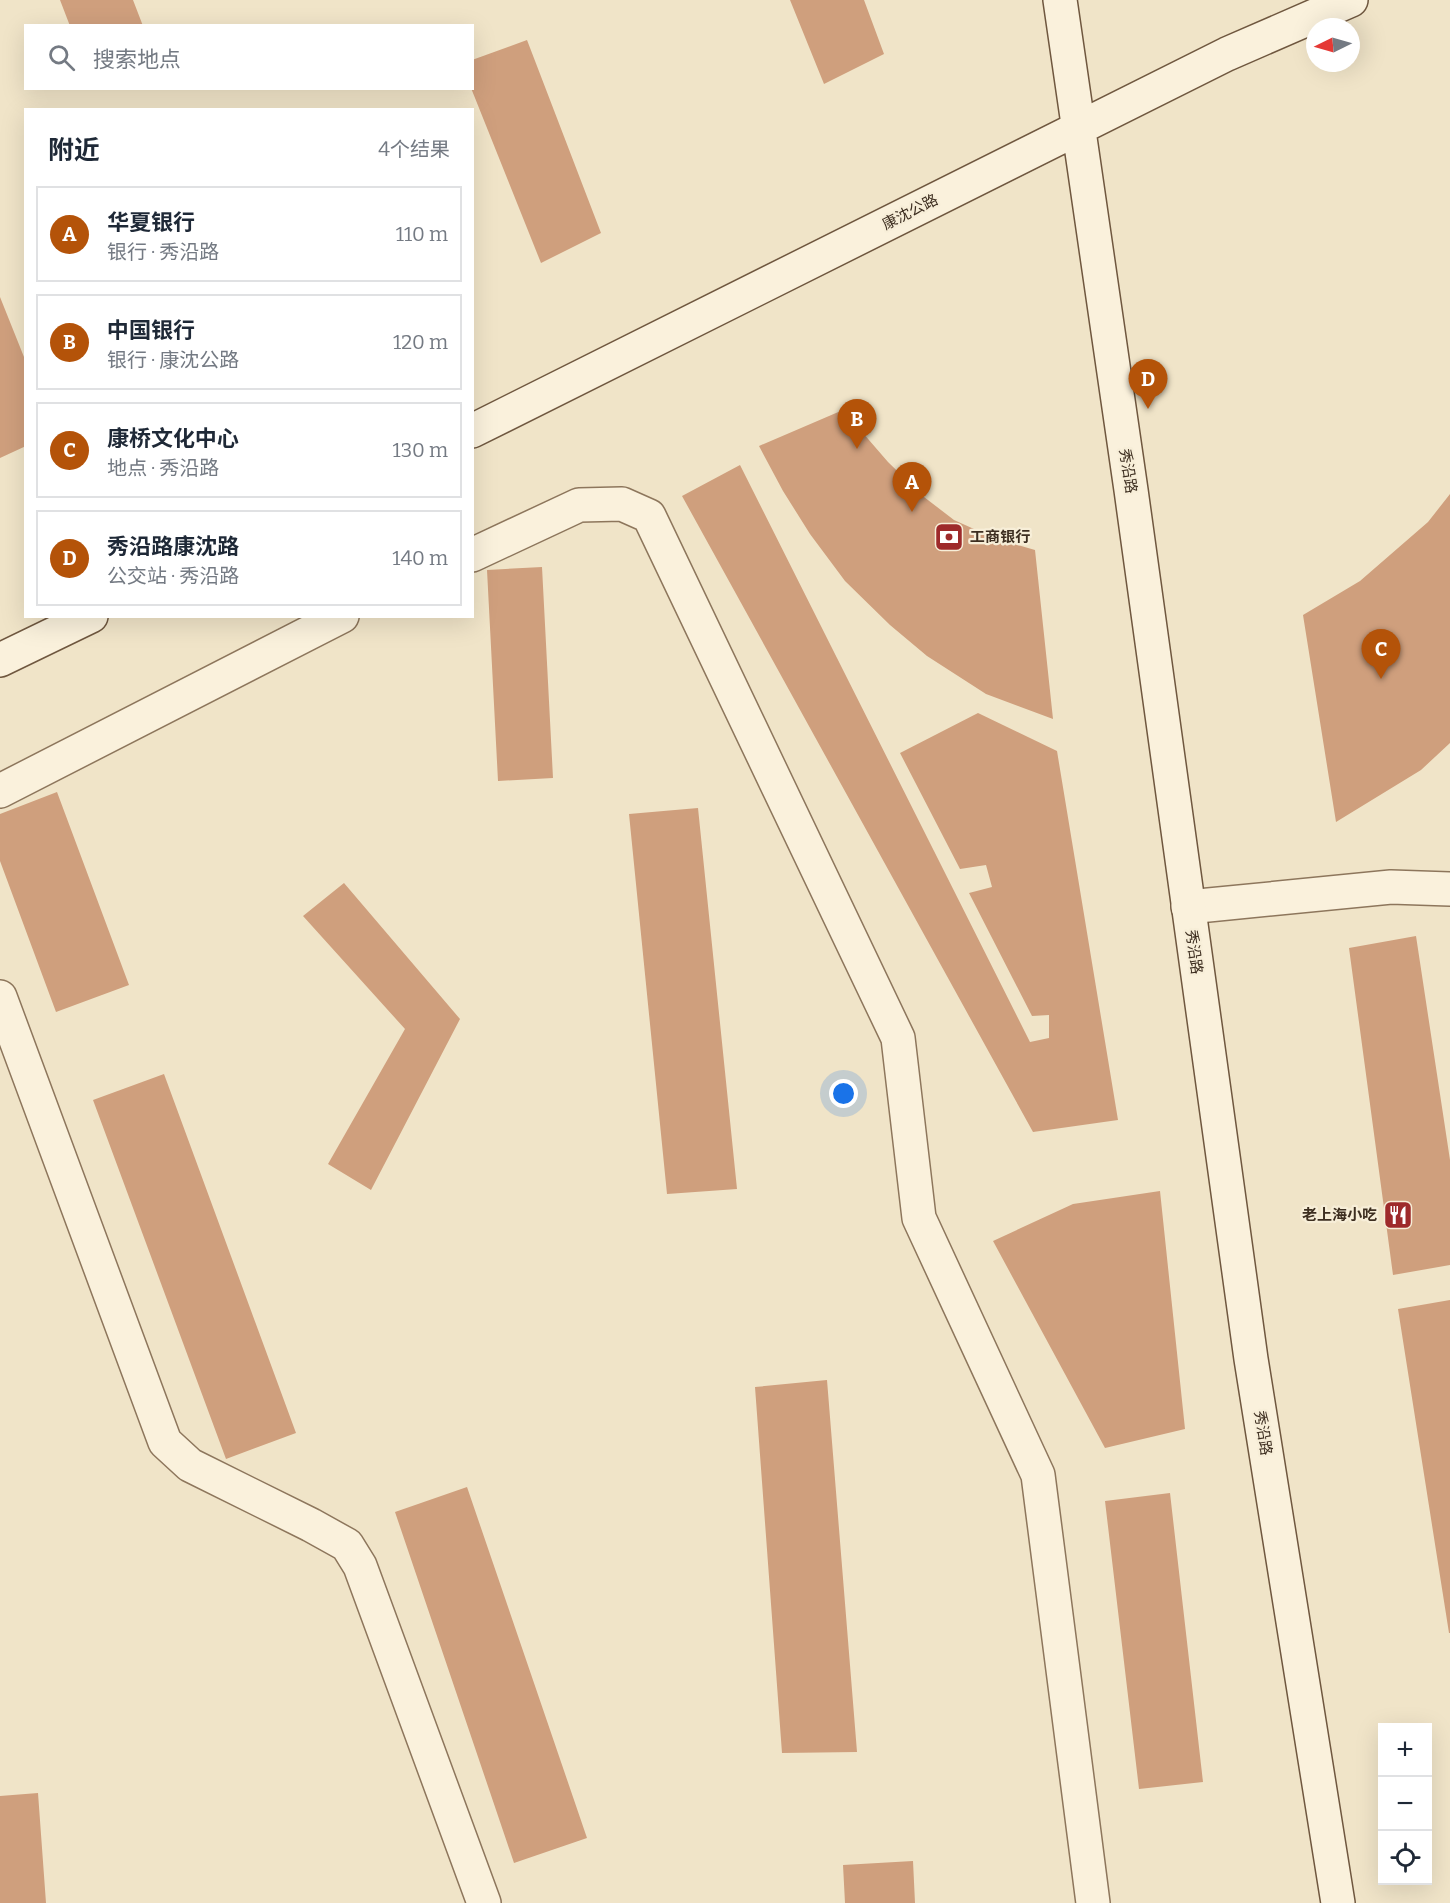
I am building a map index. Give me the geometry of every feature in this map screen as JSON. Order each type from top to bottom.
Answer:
[{"type":"street","name":"秀沿路","points":[[1060,0],[1133,502],[1251,1359],[1338,1903]]},
{"type":"street","name":"康沈公路","points":[[474,430],[1227,54],[1350,0]]},
{"type":"street","points":[[474,554],[579,504],[622,504],[649,516],[898,1038],[919,1218],[1038,1475],[1093,1903]]},
{"type":"street","points":[[0,660],[87,618]]},
{"type":"street","points":[[0,791],[334,618]]},
{"type":"street","points":[[1188,907],[1391,886],[1450,889]]},
{"type":"street","points":[[0,997],[165,1442],[190,1465],[311,1525],[346,1545],[360,1566],[484,1903]]},
{"type":"building","points":[[60,0],[133,0],[142,24],[69,24]]},
{"type":"building","points":[[790,0],[864,0],[884,54],[824,84]]},
{"type":"building","points":[[527,40],[601,233],[541,263],[472,90],[474,90],[474,59]]},
{"type":"building","points":[[0,297],[24,357],[24,447],[0,458]]},
{"type":"building","points":[[843,410],[888,462],[924,497],[954,520],[994,538],[1035,550],[1053,719],[986,694],[927,656],[890,625],[845,581],[810,534],[759,446]]},
{"type":"building","points":[[740,465],[1030,1042],[1049,1038],[1049,1015],[1032,1016],[969,893],[992,887],[986,865],[960,869],[900,753],[978,713],[1057,751],[1118,1120],[1033,1132],[682,496]]},
{"type":"building","points":[[1450,494],[1450,743],[1421,770],[1336,822],[1303,615],[1360,581],[1428,522]]},
{"type":"building","points":[[542,567],[553,778],[498,781],[487,570]]},
{"type":"building","points":[[57,792],[129,985],[56,1012],[0,861],[0,814]]},
{"type":"building","points":[[698,808],[737,1189],[667,1194],[629,814]]},
{"type":"building","points":[[344,883],[460,1019],[371,1190],[328,1164],[405,1029],[303,916]]},
{"type":"building","points":[[1416,936],[1450,1160],[1450,1265],[1393,1275],[1349,948]]},
{"type":"building","points":[[164,1074],[296,1433],[226,1459],[93,1100]]},
{"type":"building","points":[[1160,1191],[1185,1429],[1105,1448],[993,1241],[1073,1204]]},
{"type":"building","points":[[1450,1300],[1450,1633],[1449,1633],[1398,1309]]},
{"type":"building","points":[[827,1380],[857,1752],[782,1753],[755,1387]]},
{"type":"building","points":[[467,1487],[587,1838],[514,1863],[395,1512]]},
{"type":"building","points":[[1170,1493],[1203,1782],[1139,1789],[1105,1501]]},
{"type":"building","points":[[38,1793],[46,1903],[0,1903],[0,1796]]},
{"type":"building","points":[[913,1861],[915,1903],[845,1903],[843,1865]]},
{"type":"place","name":"秀沿路康沈路","points":[[1148,409]]},
{"type":"place","name":"中国银行","points":[[857,449]]},
{"type":"place","name":"华夏银行","points":[[912,512]]},
{"type":"place","name":"工商银行","points":[[949,537]]},
{"type":"place","name":"康桥文化中心","points":[[1381,679]]},
{"type":"place","name":"老上海小吃","points":[[1398,1215]]}]
